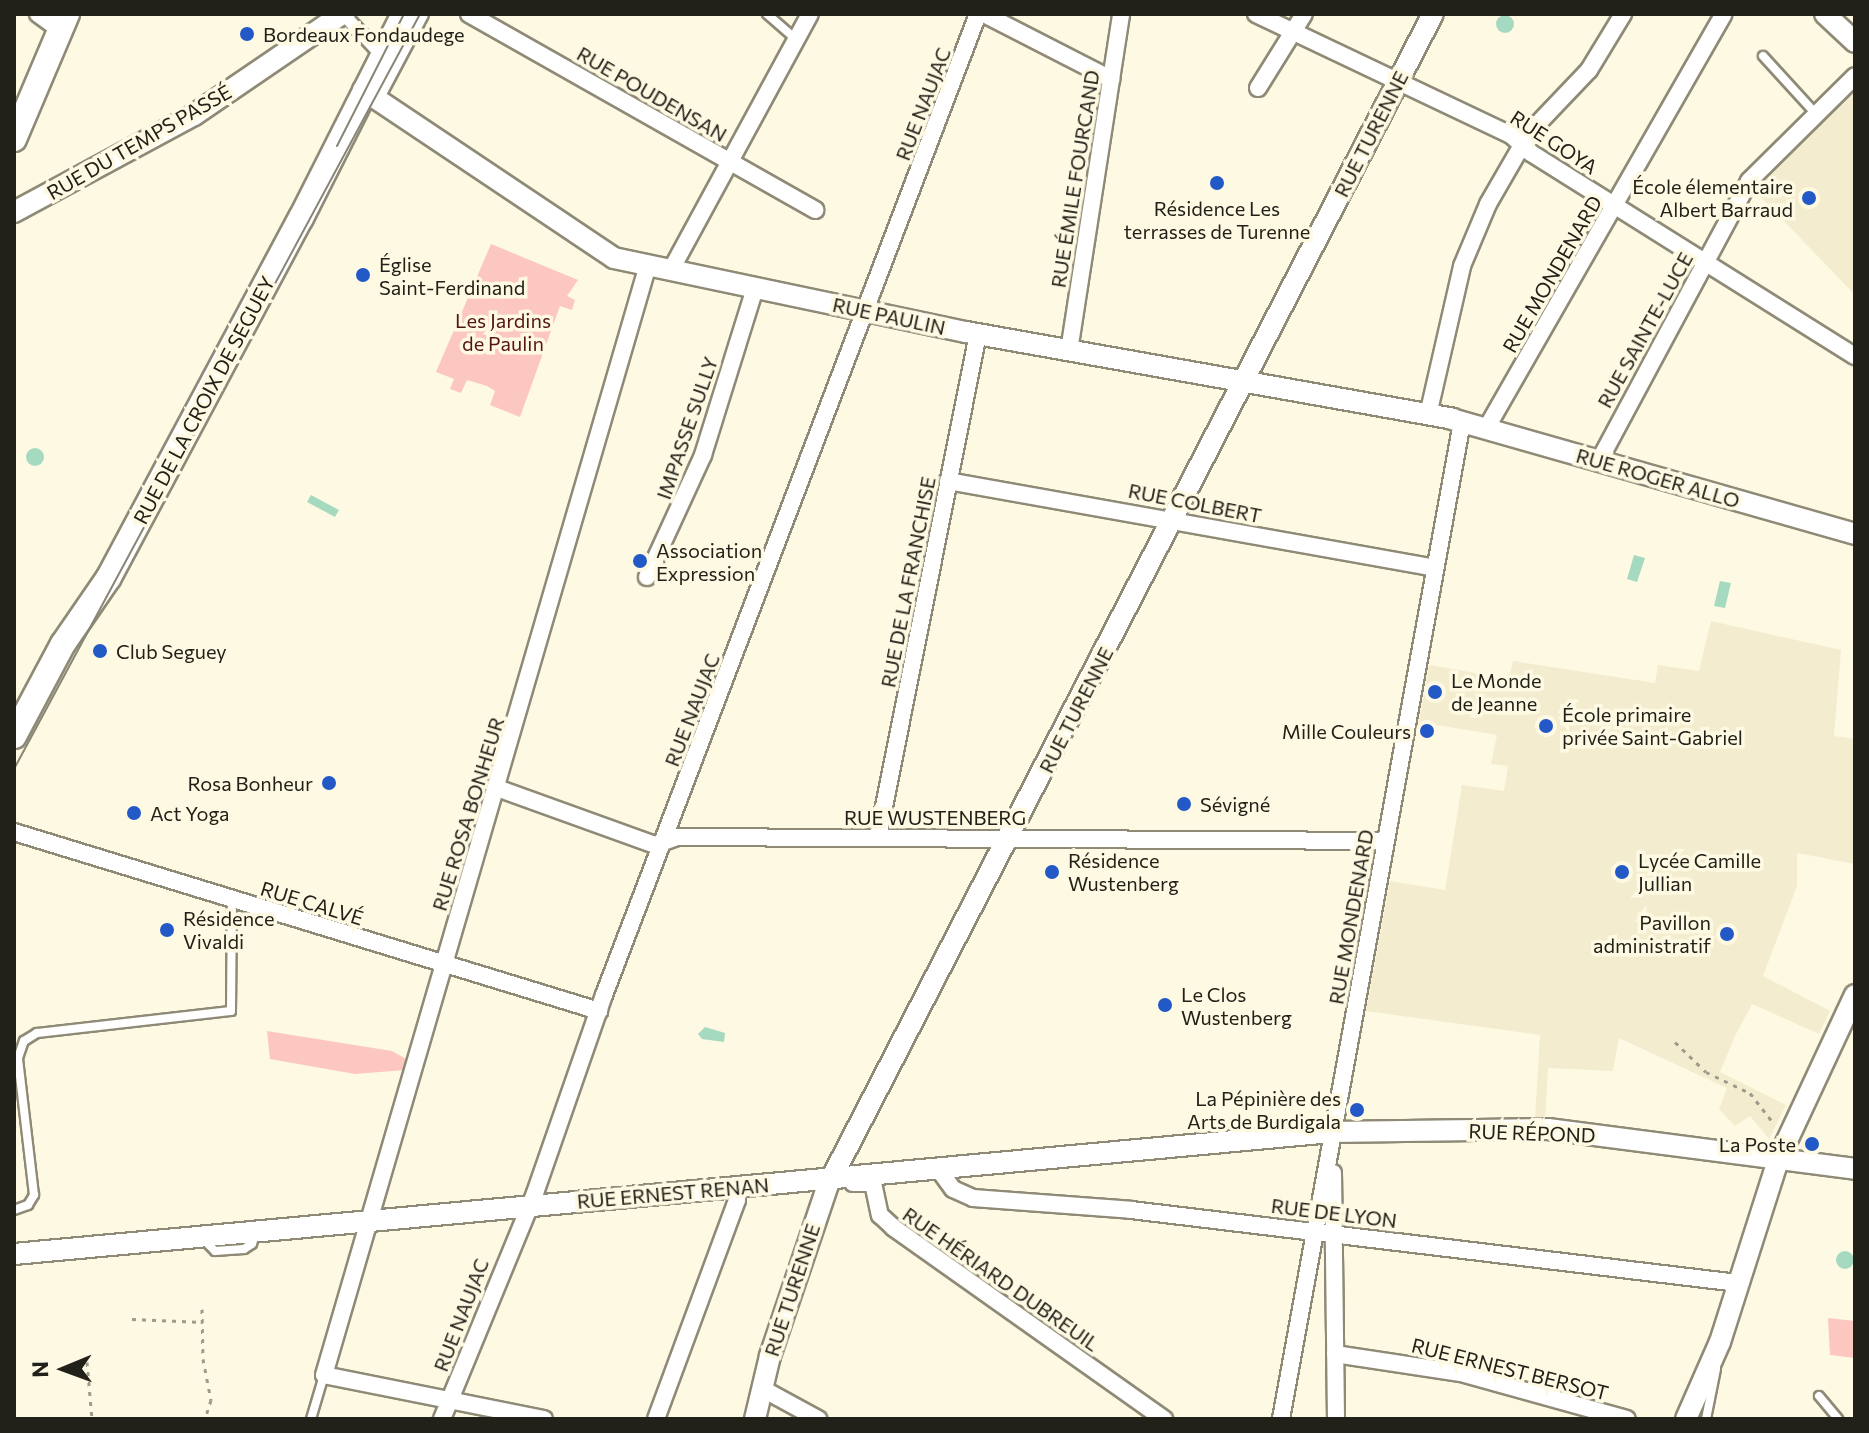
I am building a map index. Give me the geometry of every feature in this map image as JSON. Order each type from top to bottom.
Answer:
[{"type":"main road","name":"RUE DE LA CROIX DE SEGUEY","points":[[14,736],[63,644],[115,566],[370,93],[381,56],[401,14]]},
{"type":"main road","points":[[17,124],[63,22]]},
{"type":"street","points":[[38,14],[63,22]]},
{"type":"street","name":"RUE DU TEMPS PASSÉ","points":[[14,212],[194,115],[342,14]]},
{"type":"street","points":[[349,14],[351,23],[379,50],[401,14]]},
{"type":"street","points":[[370,93],[420,14]]},
{"type":"street","name":"RUE POUDENSAN","points":[[469,14],[815,210]]},
{"type":"street","points":[[671,270],[810,14]]},
{"type":"street","points":[[981,14],[1111,79]]},
{"type":"street","name":"RUE NAUJAC","points":[[442,1419],[527,1207],[661,844],[981,14]]},
{"type":"street","name":"RUE ÉMILE FOURCAND","points":[[1069,351],[1121,14]]},
{"type":"street","name":"RUE GOYA","points":[[1256,14],[1511,135],[1614,205],[1855,356]]},
{"type":"street","points":[[1258,88],[1304,14]]},
{"type":"street","name":"RUE TURENNE","points":[[755,1419],[830,1182],[1011,837],[1433,14]]},
{"type":"street","points":[[1428,415],[1465,257],[1521,144],[1589,70],[1623,14]]},
{"type":"street","name":"RUE MONDENARD","points":[[1486,429],[1724,14]]},
{"type":"street","points":[[1825,14],[1855,42]]},
{"type":"street","name":"RUE SAINTE-LUCE","points":[[1599,461],[1749,181],[1855,76]]},
{"type":"street","name":"RUE PAULIN","points":[[370,93],[602,253],[978,334],[1462,422]]},
{"type":"street","name":"RUE ROSA BONHEUR","points":[[324,1375],[648,265]]},
{"type":"street","name":"IMPASSE SULLY","points":[[647,577],[703,455],[755,288]]},
{"type":"street","name":"RUE DE LA FRANCHISE","points":[[878,837],[978,334]]},
{"type":"street","name":"RUE MONDENARD","points":[[1281,1419],[1324,1232],[1332,1132],[1462,422]]},
{"type":"street","name":"RUE ROGER ALLO","points":[[1462,422],[1855,534]]},
{"type":"street","name":"RUE COLBERT","points":[[948,481],[1434,568]]},
{"type":"street","name":"RUE WUSTENBERG","points":[[497,788],[661,844],[677,837],[1385,841]]},
{"type":"street","name":"RUE CALVÉ","points":[[14,832],[599,1011]]},
{"type":"street","points":[[1686,1419],[1720,1342],[1778,1160],[1855,995]]},
{"type":"street","name":"RUE RÉPOND","points":[[1332,1132],[1548,1129],[1855,1169]]},
{"type":"street","name":"RUE ERNEST RENAN","points":[[14,1252],[736,1187],[830,1182],[937,1167],[1332,1132]]},
{"type":"street","name":"RUE DE LYON","points":[[937,1167],[953,1189],[973,1198],[1324,1232],[1738,1283]]},
{"type":"street","name":"RUE HÉRIARD DUBREUIL","points":[[873,1178],[880,1215],[894,1228],[1164,1419]]},
{"type":"street","points":[[656,1419],[737,1200],[736,1187]]},
{"type":"street","points":[[1324,1232],[1335,1354],[1336,1419]]},
{"type":"street","name":"RUE ERNEST BERSOT","points":[[1335,1354],[1461,1373],[1627,1419]]},
{"type":"street","points":[[324,1375],[544,1419]]},
{"type":"street","points":[[763,1389],[818,1419]]},
{"type":"lane","points":[[767,14],[796,39]]},
{"type":"lane","points":[[1763,56],[1816,115]]},
{"type":"lane","points":[[14,1210],[28,1205],[34,1195],[18,1058],[24,1041],[37,1033],[231,1011],[232,900]]},
{"type":"lane","points":[[1706,1419],[1720,1342]]},
{"type":"lane","points":[[311,1419],[324,1375]]},
{"type":"lane","points":[[1819,1396],[1838,1419]]},
{"type":"path","points":[[1675,1042],[1706,1072],[1750,1093],[1787,1139]]},
{"type":"path","points":[[202,1309],[211,1400],[205,1419]]},
{"type":"path","points":[[132,1319],[203,1322]]},
{"type":"path","points":[[87,1362],[92,1419]]},
{"type":"shaded area","points":[[1505,15],[1514,24],[1505,33],[1496,24]]},
{"type":"shaded area","name":"École élementaire Albert Barraud","points":[[1855,89],[1855,295],[1755,191]]},
{"type":"shaded area","points":[[35,448],[44,457],[35,466],[26,457]]},
{"type":"shaded area","points":[[311,495],[339,510],[335,517],[307,502]]},
{"type":"shaded area","points":[[1634,555],[1645,558],[1637,582],[1627,579]]},
{"type":"shaded area","points":[[1720,581],[1731,583],[1725,608],[1714,606]]},
{"type":"shaded area","name":"Lycée Camille Jullian","points":[[1711,621],[1841,650],[1834,736],[1855,739],[1855,864],[1797,853],[1797,886],[1763,976],[1830,1011],[1819,1034],[1752,1004],[1735,1036],[1720,1072],[1786,1105],[1769,1139],[1750,1116],[1735,1126],[1719,1109],[1727,1088],[1619,1038],[1613,1071],[1548,1068],[1545,1120],[1535,1119],[1540,1035],[1366,1011],[1390,881],[1445,890],[1462,785],[1504,791],[1508,766],[1491,764],[1497,735],[1419,722],[1429,665],[1509,679],[1513,661],[1655,683],[1658,665],[1699,671]]},
{"type":"shaded area","points":[[705,1027],[725,1033],[724,1042],[702,1039],[698,1034]]},
{"type":"shaded area","points":[[1845,1251],[1854,1260],[1845,1269],[1836,1260]]},
{"type":"green space","name":"Les Jardins de Paulin","points":[[491,244],[578,280],[567,296],[575,300],[572,310],[560,306],[520,417],[490,405],[495,391],[487,386],[467,380],[461,393],[450,389],[454,379],[436,372]]},
{"type":"green space","points":[[267,1031],[392,1051],[408,1060],[405,1070],[355,1074],[270,1059]]},
{"type":"green space","points":[[1828,1318],[1855,1321],[1855,1358],[1830,1355]]},
{"type":"tram line","points":[[337,146],[404,14]]},
{"type":"tram line","points":[[14,769],[420,14]]},
{"type":"place","name":"Bordeaux Fondaudege","points":[[247,34]]},
{"type":"place","name":"Résidence Les terrasses de Turenne","points":[[1217,183]]},
{"type":"place","name":"École élementaire Albert Barraud","points":[[1809,198]]},
{"type":"place","name":"Église Saint-Ferdinand","points":[[363,275]]},
{"type":"place","name":"Association Expression","points":[[640,561]]},
{"type":"place","name":"Club Seguey","points":[[100,651]]},
{"type":"place","name":"Le Monde de Jeanne","points":[[1435,692]]},
{"type":"place","name":"École primaire privée Saint-Gabriel","points":[[1546,726]]},
{"type":"place","name":"Mille Couleurs","points":[[1427,731]]},
{"type":"place","name":"Rosa Bonheur","points":[[329,783]]},
{"type":"place","name":"Sévigné","points":[[1184,804]]},
{"type":"place","name":"Act Yoga","points":[[134,813]]},
{"type":"place","name":"Résidence Wustenberg","points":[[1052,872]]},
{"type":"place","name":"Lycée Camille Jullian","points":[[1622,872]]},
{"type":"place","name":"Résidence Vivaldi","points":[[167,930]]},
{"type":"place","name":"Pavillon administratif","points":[[1727,934]]},
{"type":"place","name":"Le Clos Wustenberg","points":[[1165,1005]]},
{"type":"place","name":"La Pépinière des Arts de Burdigala","points":[[1357,1110]]},
{"type":"place","name":"La Poste","points":[[1812,1144]]}]
